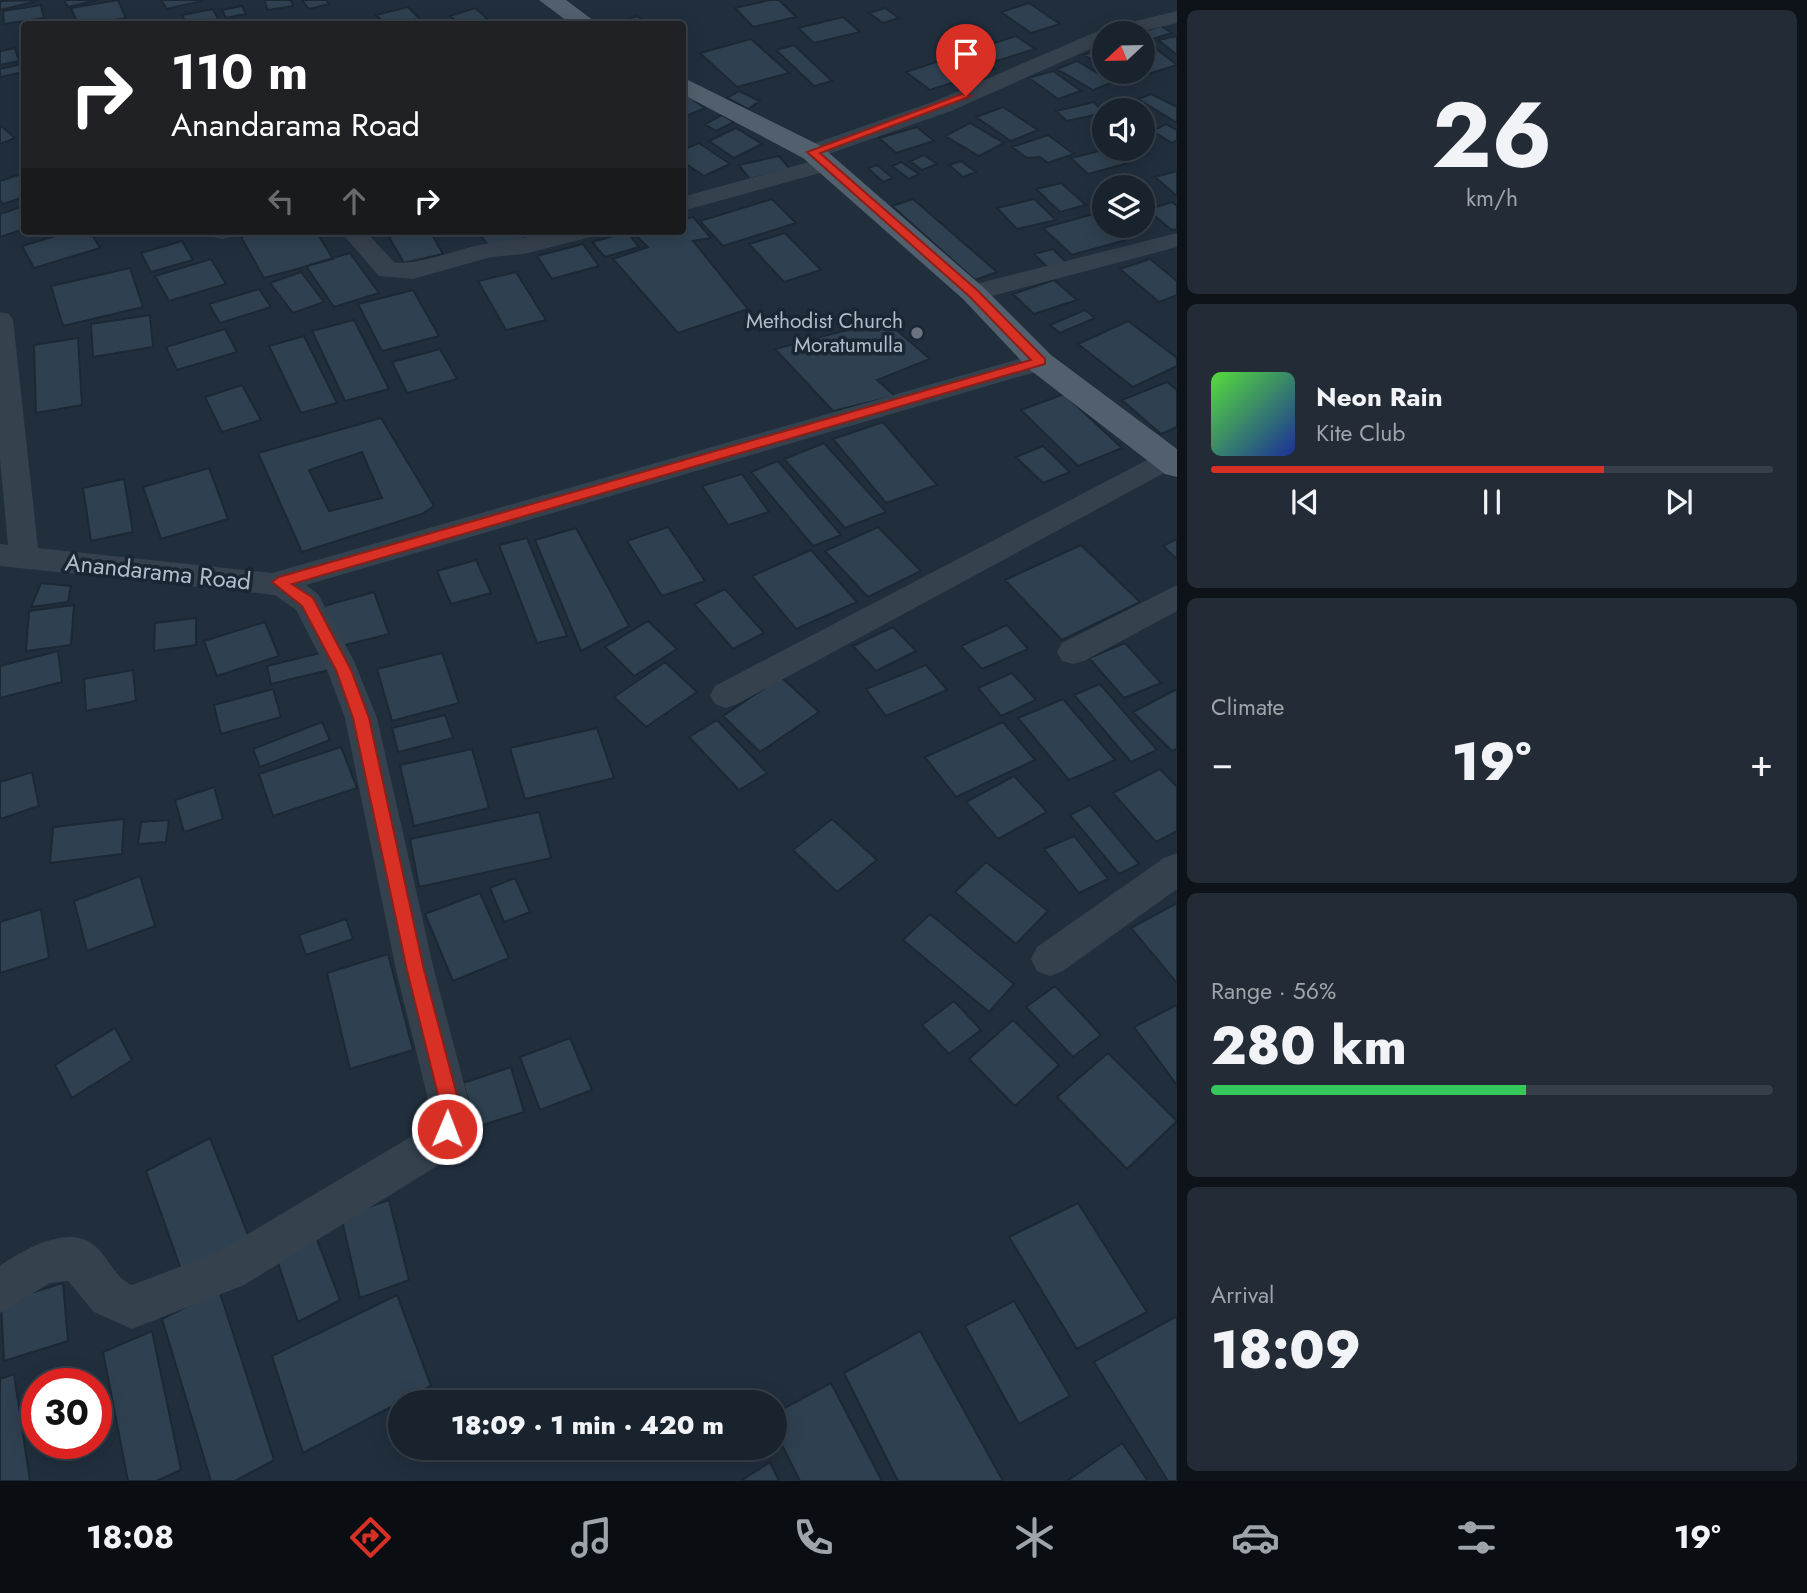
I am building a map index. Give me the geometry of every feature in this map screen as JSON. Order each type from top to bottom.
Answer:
[{"type":"main road","points":[[551,0],[582,21]]},
{"type":"main road","points":[[686,86],[819,158],[973,293],[1040,362],[1173,462]]},
{"type":"street","points":[[1155,23],[1177,18]]},
{"type":"street","points":[[686,203],[819,158],[1092,41]]},
{"type":"street","points":[[356,235],[388,271],[413,271],[490,250],[524,247],[570,235]]},
{"type":"street","points":[[973,293],[1177,240]]},
{"type":"street","points":[[0,320],[12,556]]},
{"type":"street","name":"Anandarama Road","points":[[12,556],[250,583],[279,582],[1040,362]]},
{"type":"street","points":[[726,695],[1173,462]]},
{"type":"street","points":[[0,1291],[39,1266],[60,1257],[79,1260],[108,1297],[132,1307],[164,1296],[229,1270],[433,1146],[447,1129],[449,1103],[415,970],[361,718],[344,670],[307,602],[279,582]]},
{"type":"street","points":[[1073,652],[1177,597]]},
{"type":"street","points":[[1049,960],[1177,869]]},
{"type":"building","points":[[64,0],[98,0],[68,7]]},
{"type":"building","points":[[118,0],[126,18],[77,21],[71,8]]},
{"type":"building","points":[[161,0],[202,0],[202,1],[167,9]]},
{"type":"building","points":[[264,0],[291,0],[293,6],[268,10]]},
{"type":"building","points":[[302,0],[326,0],[329,4],[309,9]]},
{"type":"building","points":[[779,0],[796,17],[753,27],[735,8]]},
{"type":"building","points":[[0,1],[37,1],[0,10]]},
{"type":"building","points":[[1029,3],[1060,24],[1031,33],[1001,12]]},
{"type":"building","points":[[41,5],[44,18],[4,24],[3,11]]},
{"type":"building","points":[[242,6],[246,14],[226,18],[222,10]]},
{"type":"building","points":[[408,7],[420,19],[382,21],[376,15]]},
{"type":"building","points":[[475,8],[488,19],[456,21],[450,16]]},
{"type":"building","points":[[885,8],[899,18],[883,23],[869,13]]},
{"type":"building","points":[[213,9],[219,21],[185,21],[182,15]]},
{"type":"building","points":[[637,16],[644,21],[621,21]]},
{"type":"building","points":[[843,17],[860,32],[814,43],[798,28]]},
{"type":"building","points":[[1161,26],[1172,33],[1155,38],[1155,28]]},
{"type":"building","points":[[1016,36],[1035,49],[997,61],[978,48]]},
{"type":"building","points":[[1177,36],[1177,55],[1158,40]]},
{"type":"building","points":[[751,39],[789,73],[737,87],[700,53]]},
{"type":"building","points":[[794,45],[832,81],[814,86],[776,50]]},
{"type":"building","points":[[15,48],[19,61],[0,65],[0,51]]},
{"type":"building","points":[[1155,48],[1177,65],[1155,72]]},
{"type":"building","points":[[969,51],[995,69],[930,90],[906,72]]},
{"type":"building","points":[[1092,52],[1092,60],[1084,55]]},
{"type":"building","points":[[1077,61],[1092,70],[1092,84],[1108,84],[1093,90],[1057,69]]},
{"type":"building","points":[[21,64],[21,73],[0,77],[0,69]]},
{"type":"building","points":[[1053,71],[1081,91],[1058,99],[1029,78]]},
{"type":"building","points":[[739,91],[760,101],[748,109],[727,98]]},
{"type":"building","points":[[1151,94],[1177,107],[1177,123],[1155,109],[1155,98],[1141,98]]},
{"type":"building","points":[[686,95],[705,108],[686,116]]},
{"type":"building","points":[[1092,102],[1092,116],[1067,121],[1056,111]]},
{"type":"building","points":[[1003,107],[1038,130],[1011,141],[976,117]]},
{"type":"building","points":[[722,115],[734,122],[716,131],[705,124]]},
{"type":"building","points":[[970,123],[1004,143],[979,156],[945,136]]},
{"type":"building","points":[[1166,124],[1177,130],[1177,140],[1172,143],[1155,133],[1155,130]]},
{"type":"building","points":[[0,125],[15,138],[0,144]]},
{"type":"building","points":[[917,127],[934,141],[896,153],[879,138]]},
{"type":"building","points":[[736,128],[762,144],[734,158],[709,141]]},
{"type":"building","points":[[1048,135],[1074,154],[1048,163],[1040,157],[1027,158],[1012,147]]},
{"type":"building","points":[[699,143],[730,164],[704,176],[686,164],[686,148]]},
{"type":"building","points":[[1092,153],[1092,161],[1121,161],[1125,164],[1088,174],[1071,158]]},
{"type":"building","points":[[924,155],[937,164],[922,170],[910,161]]},
{"type":"building","points":[[779,156],[790,169],[750,179],[739,165]]},
{"type":"building","points":[[961,161],[976,172],[963,177],[949,165]]},
{"type":"building","points":[[901,162],[919,174],[909,179],[892,166]]},
{"type":"building","points":[[877,165],[893,178],[883,182],[868,168]]},
{"type":"building","points":[[1177,171],[1177,196],[1155,177]]},
{"type":"building","points":[[21,174],[21,198],[3,204],[0,200],[0,181]]},
{"type":"building","points":[[1061,183],[1086,205],[1060,212],[1036,189]]},
{"type":"building","points":[[772,199],[796,223],[723,246],[700,221]]},
{"type":"building","points":[[913,199],[997,272],[975,280],[892,206]]},
{"type":"building","points":[[1034,199],[1056,220],[1017,229],[997,208]]},
{"type":"building","points":[[1172,202],[1177,206],[1177,229],[1172,230],[1155,216],[1155,207]]},
{"type":"building","points":[[21,207],[21,230],[0,237],[0,214]]},
{"type":"building","points":[[1092,214],[1092,238],[1126,240],[1072,255],[1043,228]]},
{"type":"building","points":[[693,217],[711,238],[693,241],[748,309],[678,333],[613,259],[648,247],[635,235],[686,235],[686,219]]},
{"type":"building","points":[[785,233],[821,270],[784,282],[749,244]]},
{"type":"building","points":[[59,235],[92,235],[100,248],[34,268],[22,246]]},
{"type":"building","points":[[318,235],[333,259],[264,278],[241,237]]},
{"type":"building","points":[[432,235],[443,254],[404,263],[389,237]]},
{"type":"building","points":[[481,235],[536,235],[490,248]]},
{"type":"building","points":[[616,235],[629,235],[639,247],[605,257],[592,242]]},
{"type":"building","points":[[182,241],[193,260],[151,272],[141,253]]},
{"type":"building","points":[[583,244],[599,266],[552,279],[537,256]]},
{"type":"building","points":[[1053,249],[1067,263],[1048,268],[1034,254]]},
{"type":"building","points":[[350,253],[379,293],[334,307],[306,266]]},
{"type":"building","points":[[211,259],[226,284],[169,301],[155,276]]},
{"type":"building","points":[[1150,259],[1177,281],[1177,295],[1159,302],[1120,269]]},
{"type":"building","points":[[130,268],[143,307],[63,326],[51,286]]},
{"type":"building","points":[[301,272],[324,302],[293,313],[270,283]]},
{"type":"building","points":[[516,272],[546,320],[506,330],[478,281]]},
{"type":"building","points":[[1054,280],[1077,300],[1034,314],[1013,294]]},
{"type":"building","points":[[259,289],[271,307],[220,323],[209,304]]},
{"type":"building","points":[[413,290],[439,336],[382,351],[358,304]]},
{"type":"building","points":[[1085,310],[1095,318],[1060,333],[1050,325]]},
{"type":"building","points":[[150,315],[153,347],[93,357],[91,324]]},
{"type":"building","points":[[354,320],[389,389],[345,401],[312,331]]},
{"type":"building","points":[[885,320],[930,359],[877,380],[895,396],[833,411],[775,349]]},
{"type":"building","points":[[1128,321],[1177,358],[1177,366],[1133,387],[1078,344]]},
{"type":"building","points":[[225,329],[237,352],[177,370],[166,347]]},
{"type":"building","points":[[304,336],[337,403],[301,413],[269,346]]},
{"type":"building","points":[[78,338],[82,405],[36,413],[34,345]]},
{"type":"building","points":[[440,349],[457,379],[407,393],[392,362]]},
{"type":"building","points":[[1167,382],[1177,390],[1177,427],[1161,434],[1122,400]]},
{"type":"building","points":[[242,385],[261,420],[222,432],[205,397]]},
{"type":"building","points":[[1064,394],[1122,448],[1078,466],[1021,410]]},
{"type":"building","points":[[381,418],[434,506],[422,514],[302,552],[258,453]],"holes":[[[362,452],[382,498],[329,511],[309,470]]]},
{"type":"building","points":[[883,422],[937,485],[886,503],[833,439]]},
{"type":"building","points":[[824,443],[886,512],[845,528],[784,459]]},
{"type":"building","points":[[1043,446],[1070,472],[1043,483],[1016,457]]},
{"type":"building","points":[[778,461],[841,535],[813,546],[751,472]]},
{"type":"building","points":[[209,468],[228,519],[161,539],[143,487]]},
{"type":"building","points":[[742,474],[769,512],[728,525],[702,486]]},
{"type":"building","points":[[124,479],[133,532],[91,541],[83,488]]},
{"type":"building","points":[[668,527],[705,581],[662,596],[627,541]]},
{"type":"building","points":[[878,527],[921,571],[868,597],[825,551]]},
{"type":"building","points":[[576,528],[629,626],[581,651],[535,540]]},
{"type":"building","points":[[527,538],[567,636],[537,643],[499,545]]},
{"type":"building","points":[[1177,539],[1177,559],[1163,546]]},
{"type":"building","points":[[1081,545],[1140,602],[1062,640],[1005,580]]},
{"type":"building","points":[[811,550],[857,602],[796,629],[752,576]]},
{"type":"building","points":[[476,560],[491,593],[451,604],[437,571]]},
{"type":"building","points":[[41,583],[71,586],[68,602],[31,607]]},
{"type":"building","points":[[725,589],[764,633],[733,649],[694,604]]},
{"type":"building","points":[[374,592],[389,634],[337,647],[324,606]]},
{"type":"building","points":[[74,605],[71,645],[26,651],[29,611]]},
{"type":"building","points":[[196,618],[196,645],[154,651],[155,623]]},
{"type":"building","points":[[648,621],[677,649],[634,676],[605,647]]},
{"type":"building","points":[[265,622],[279,656],[217,676],[204,641]]},
{"type":"building","points":[[1007,625],[1028,649],[982,669],[961,646]]},
{"type":"building","points":[[893,627],[916,651],[876,671],[853,646]]},
{"type":"building","points":[[1125,643],[1161,683],[1124,698],[1089,658]]},
{"type":"building","points":[[58,651],[62,682],[0,698],[0,666]]},
{"type":"building","points":[[324,652],[329,670],[271,684],[267,666]]},
{"type":"building","points":[[442,653],[459,703],[392,721],[377,669]]},
{"type":"building","points":[[665,662],[697,692],[646,727],[614,697]]},
{"type":"building","points":[[926,665],[947,690],[886,716],[866,689]]},
{"type":"building","points":[[133,670],[136,701],[86,711],[84,679]]},
{"type":"building","points":[[1012,673],[1036,700],[1001,716],[978,688]]},
{"type":"building","points":[[781,677],[819,712],[760,752],[723,716]]},
{"type":"building","points":[[1100,684],[1157,750],[1131,762],[1074,695]]},
{"type":"building","points":[[273,689],[281,717],[221,734],[214,705]]},
{"type":"building","points":[[1177,689],[1177,748],[1172,751],[1133,712]]},
{"type":"building","points":[[1063,699],[1115,760],[1069,780],[1018,718]]},
{"type":"building","points":[[445,715],[453,738],[398,752],[392,728]]},
{"type":"building","points":[[717,720],[767,773],[739,790],[689,737]]},
{"type":"building","points":[[322,722],[330,740],[260,767],[253,749]]},
{"type":"building","points":[[1003,722],[1035,760],[956,797],[925,757]]},
{"type":"building","points":[[597,728],[614,778],[525,799],[510,748]]},
{"type":"building","points":[[341,747],[357,788],[273,816],[259,774]]},
{"type":"building","points":[[472,749],[489,808],[414,826],[400,765]]},
{"type":"building","points":[[1160,769],[1177,787],[1177,831],[1156,842],[1113,793]]},
{"type":"building","points":[[32,772],[39,806],[0,819],[0,782]]},
{"type":"building","points":[[1014,776],[1047,812],[998,839],[966,802]]},
{"type":"building","points":[[214,787],[223,819],[184,832],[175,800]]},
{"type":"building","points":[[1090,805],[1139,864],[1119,874],[1070,815]]},
{"type":"building","points":[[539,812],[551,858],[419,887],[410,839]]},
{"type":"building","points":[[124,819],[122,854],[50,863],[53,827]]},
{"type":"building","points":[[832,819],[877,860],[837,892],[793,850]]},
{"type":"building","points":[[169,820],[166,842],[138,844],[141,822]]},
{"type":"building","points":[[1074,836],[1108,879],[1079,893],[1044,849]]},
{"type":"building","points":[[986,862],[1048,911],[1016,944],[955,892]]},
{"type":"building","points":[[140,876],[155,926],[87,951],[74,901]]},
{"type":"building","points":[[515,878],[530,912],[504,922],[490,888]]},
{"type":"building","points":[[480,893],[509,958],[453,981],[425,914]]},
{"type":"building","points":[[1177,903],[1177,983],[1131,928]]},
{"type":"building","points":[[41,909],[49,958],[0,973],[0,922]]},
{"type":"building","points":[[930,914],[1014,984],[989,1012],[903,940]]},
{"type":"building","points":[[346,919],[353,939],[306,955],[299,935]]},
{"type":"building","points":[[388,954],[413,1050],[350,1069],[327,973]]},
{"type":"building","points":[[1055,986],[1101,1035],[1073,1057],[1026,1007]]},
{"type":"building","points":[[954,1001],[981,1030],[949,1054],[922,1025]]},
{"type":"building","points":[[1177,1005],[1177,1085],[1134,1027]]},
{"type":"building","points":[[1013,1020],[1059,1065],[1015,1106],[969,1059]]},
{"type":"building","points":[[115,1028],[132,1060],[72,1098],[55,1065]]},
{"type":"building","points":[[570,1038],[592,1090],[540,1110],[520,1057]]},
{"type":"building","points":[[1108,1053],[1177,1121],[1127,1169],[1057,1097]]},
{"type":"building","points":[[511,1067],[524,1112],[476,1127],[463,1083]]},
{"type":"building","points":[[210,1138],[250,1240],[183,1275],[146,1171]]},
{"type":"building","points":[[389,1200],[409,1280],[360,1298],[341,1216]]},
{"type":"building","points":[[1078,1203],[1147,1312],[1077,1349],[1009,1237]]},
{"type":"building","points":[[316,1237],[340,1300],[298,1322],[276,1257]]},
{"type":"building","points":[[63,1283],[68,1341],[4,1361],[1,1302]]},
{"type":"building","points":[[219,1290],[274,1460],[235,1481],[211,1481],[162,1319]]},
{"type":"building","points":[[397,1295],[431,1386],[423,1390],[388,1390],[388,1409],[303,1453],[272,1356]]},
{"type":"building","points":[[1014,1301],[1070,1396],[1019,1424],[965,1326]]},
{"type":"building","points":[[1177,1316],[1177,1481],[1168,1481],[1094,1362]]},
{"type":"building","points":[[152,1331],[181,1470],[156,1481],[128,1481],[112,1398],[112,1368],[106,1368],[103,1352]]},
{"type":"building","points":[[920,1331],[1003,1481],[898,1481],[844,1373]]},
{"type":"building","points":[[14,1374],[21,1421],[21,1459],[27,1459],[30,1481],[0,1481],[0,1379]]},
{"type":"building","points":[[831,1383],[882,1481],[800,1481],[787,1455],[787,1407]]},
{"type":"building","points":[[1122,1443],[1148,1481],[1067,1481]]},
{"type":"building","points":[[770,1462],[779,1481],[742,1481],[742,1480]]},
{"type":"place","name":"Methodist Church Moratumulla","points":[[917,333]]},
{"type":"route","points":[[447,1129],[449,1103],[415,970],[361,718],[344,670],[307,602],[279,582],[1040,362],[973,293],[812,152],[966,96]]}]
